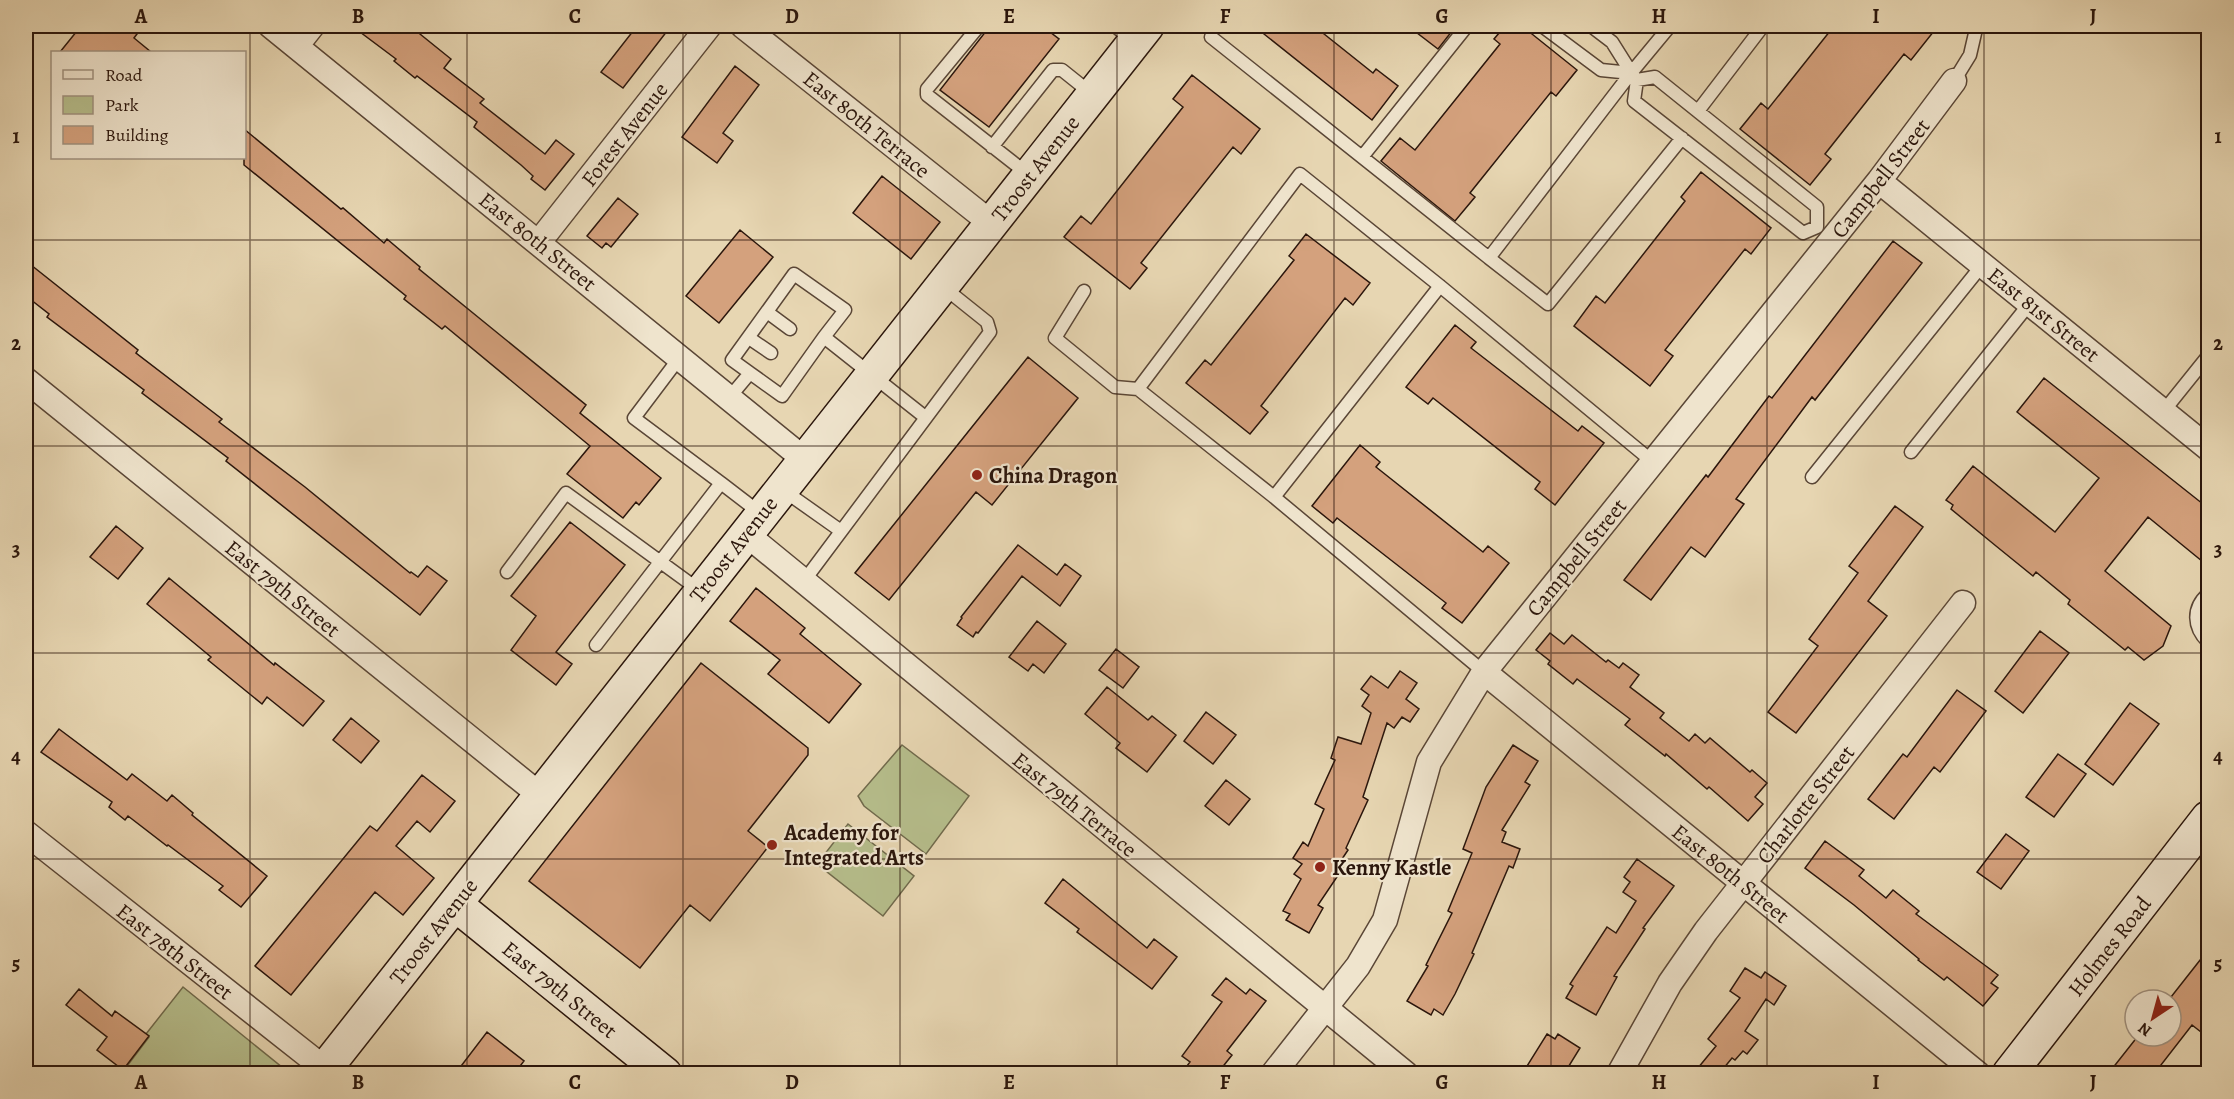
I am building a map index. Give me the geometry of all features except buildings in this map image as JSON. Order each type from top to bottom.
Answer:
[{"type":"main road","name":"Troost Avenue","points":[[323,1071],[1093,94],[1132,31]]},
{"type":"main road","name":"Holmes Road","points":[[2009,1074],[2208,818]]},
{"type":"main road","name":"East 79th Street","points":[[455,904],[665,1074]]},
{"type":"street","name":"East 80th Street","points":[[271,26],[804,459]]},
{"type":"street","points":[[297,45],[312,26]]},
{"type":"street","name":"Forest Avenue","points":[[538,242],[709,26]]},
{"type":"street","name":"East 80th Terrace","points":[[743,26],[991,223]]},
{"type":"street","name":"Campbell Street","points":[[1273,1074],[1358,966],[1385,920],[1429,762],[1484,672],[1653,462],[1826,231],[1880,181],[1954,81]]},
{"type":"street","name":"East 81st Street","points":[[1880,181],[2208,448]]},
{"type":"street","name":"East 79th Street","points":[[26,380],[540,795]]},
{"type":"street","name":"East 79th Terrace","points":[[753,524],[804,581],[1406,1074]]},
{"type":"street","name":"Charlotte Street","points":[[1619,1074],[1671,983],[1706,931],[1963,603]]},
{"type":"street","name":"East 80th Street","points":[[1484,672],[1978,1074]]},
{"type":"street","name":"East 78th Street","points":[[26,833],[323,1071]]},
{"type":"lane","points":[[979,26],[927,89],[927,95],[1029,175]]},
{"type":"lane","points":[[1362,157],[1467,26]]},
{"type":"lane","points":[[1542,26],[1601,70],[1634,77],[1655,77],[1817,207],[1826,231],[1803,233],[1634,101],[1634,77],[1612,42],[1591,26]]},
{"type":"lane","points":[[1489,258],[1634,77],[1670,26]]},
{"type":"lane","points":[[1698,111],[1763,26]]},
{"type":"lane","points":[[1954,81],[1970,56],[1976,29],[1971,26]]},
{"type":"lane","points":[[1211,37],[1548,304],[1682,138]]},
{"type":"lane","points":[[992,147],[1053,70],[1062,70],[1093,94]]},
{"type":"lane","points":[[1138,389],[1300,174],[1653,462]]},
{"type":"lane","points":[[1812,477],[1983,264]]},
{"type":"lane","points":[[794,274],[845,310],[824,337],[813,346],[795,369],[782,396],[732,360],[794,274]]},
{"type":"lane","points":[[804,581],[990,332],[987,322],[941,285]]},
{"type":"lane","points":[[1274,497],[1440,286]]},
{"type":"lane","points":[[1084,291],[1055,338],[1115,387],[1138,389],[1274,497],[1484,672]]},
{"type":"lane","points":[[1911,452],[2030,303]]},
{"type":"lane","points":[[767,312],[790,329]]},
{"type":"lane","points":[[824,337],[926,417]]},
{"type":"lane","points":[[749,338],[771,353]]},
{"type":"lane","points":[[2163,411],[2208,356]]},
{"type":"lane","points":[[680,357],[634,418],[721,483],[753,524]]},
{"type":"lane","points":[[729,398],[750,373]]},
{"type":"lane","points":[[596,645],[721,483]]},
{"type":"lane","points":[[781,488],[841,531]]},
{"type":"lane","points":[[507,572],[566,493],[700,591]]},
{"type":"lane","points":[[2208,594],[2202,599],[2196,617],[2201,635],[2208,642]]},
{"type":"green space","points":[[902,745],[969,796],[926,854],[864,806],[858,796]]},
{"type":"green space","points":[[848,824],[914,876],[883,916],[817,864]]},
{"type":"green space","points":[[183,987],[283,1068],[279,1074],[200,1073],[192,1067],[186,1073],[121,1074],[149,1037],[146,1034]]},
{"type":"place","name":"China Dragon","points":[[977,475]]},
{"type":"place","name":"Academy for Integrated Arts","points":[[772,845]]},
{"type":"place","name":"Kenny Kastle","points":[[1320,867]]}]
